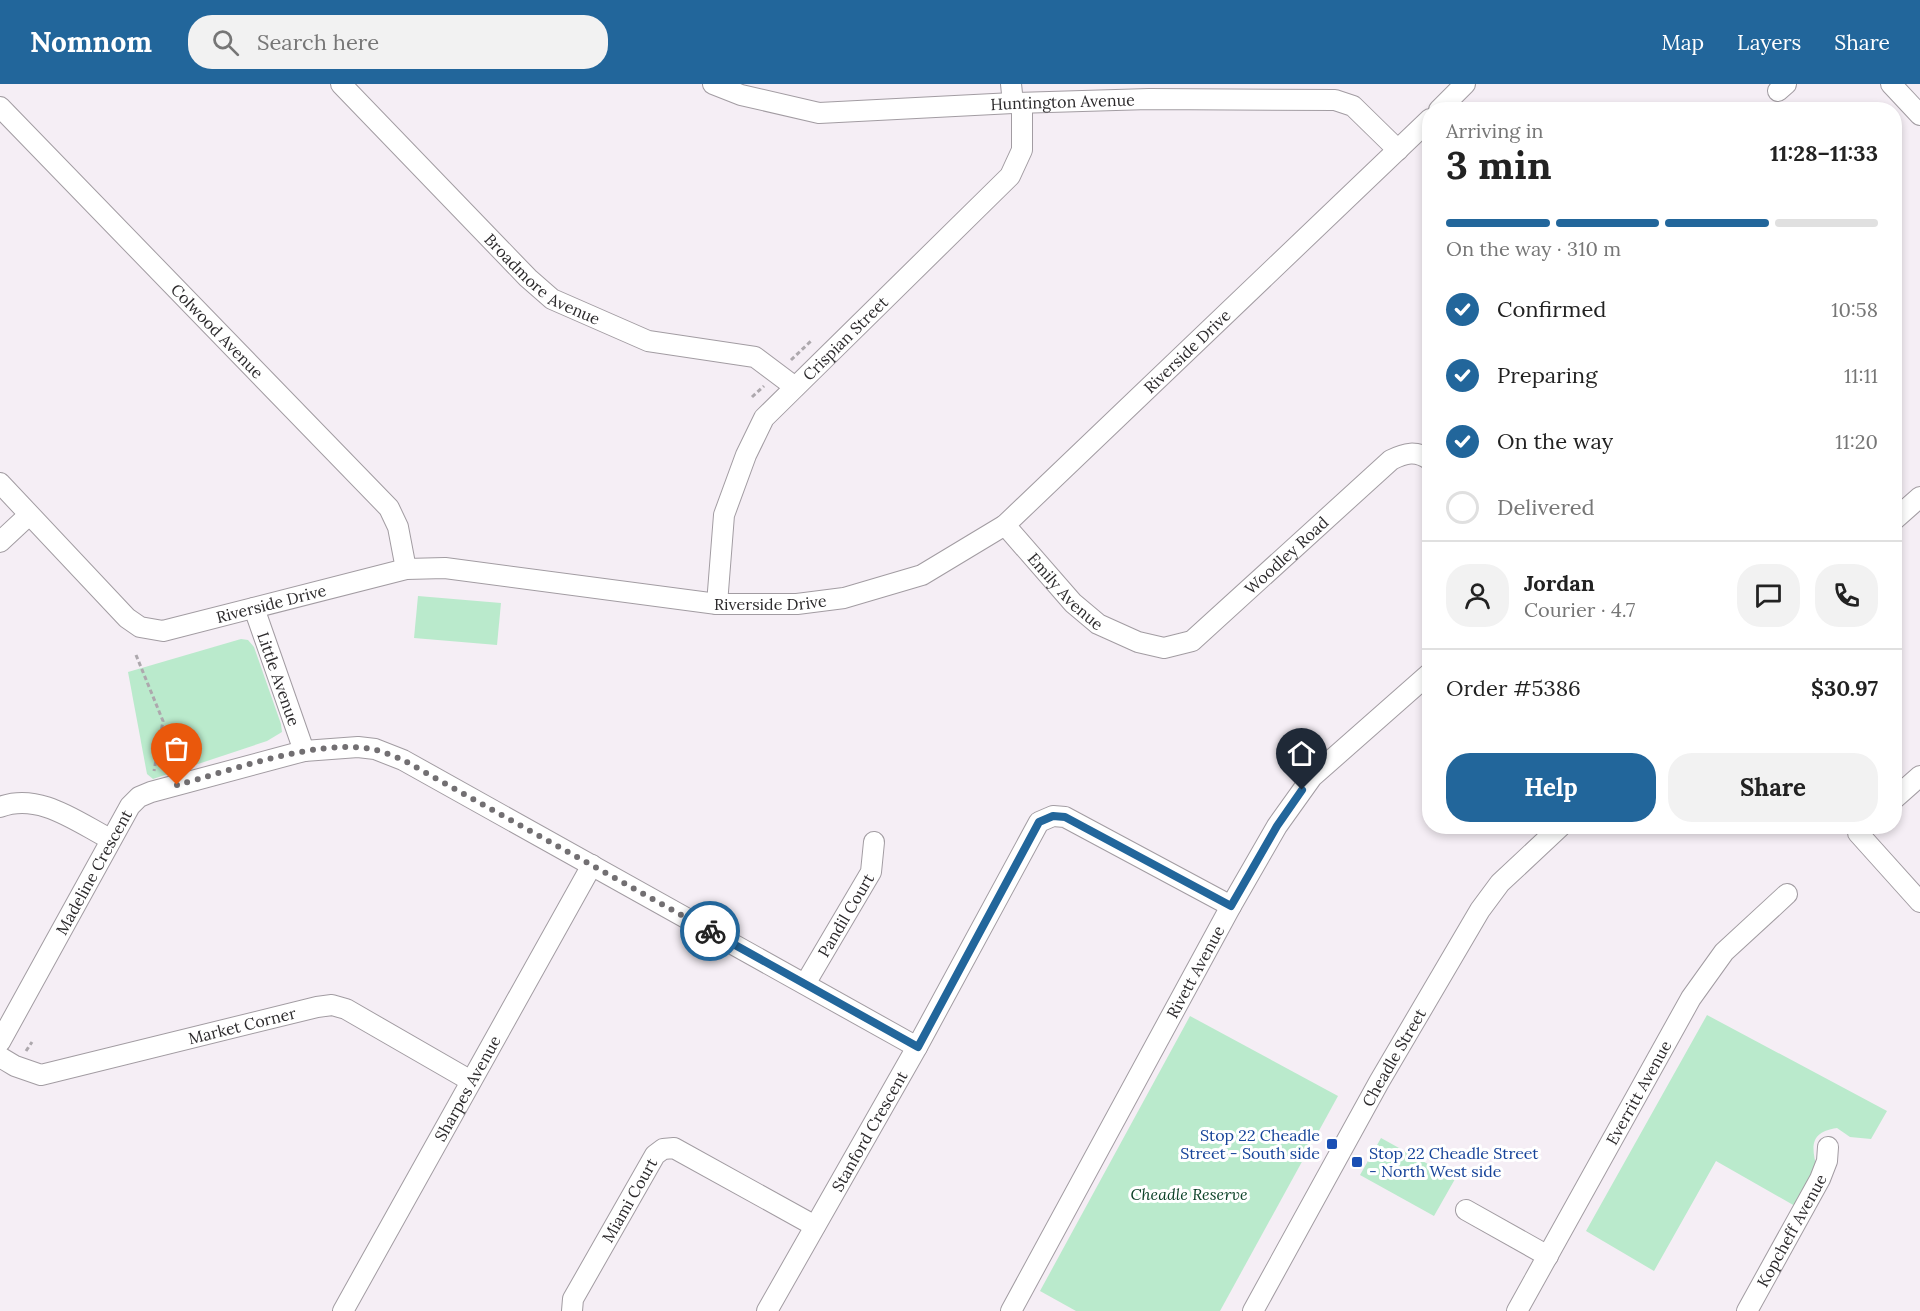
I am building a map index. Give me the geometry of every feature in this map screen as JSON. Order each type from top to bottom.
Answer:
[{"type":"street","name":"Broadmore Avenue","points":[[341,84],[528,278],[552,299],[648,341],[755,357],[795,387]]},
{"type":"street","name":"Huntington Avenue","points":[[713,84],[741,95],[819,113],[1015,96],[1148,91],[1335,100],[1353,106],[1398,150]]},
{"type":"street","points":[[1447,102],[1466,84]]},
{"type":"street","points":[[1892,84],[1920,115]]},
{"type":"street","name":"Crispian Street","points":[[717,604],[724,515],[746,455],[764,418],[1010,176],[1022,150],[1015,96]]},
{"type":"street","name":"Colwood Avenue","points":[[0,107],[389,508],[398,527],[406,569]]},
{"type":"street","name":"Riverside Drive","points":[[0,483],[127,618],[140,627],[163,632],[406,569],[445,568],[717,604],[797,604],[844,598],[922,575],[1005,525],[1422,129]]},
{"type":"street","name":"Woodley Road","points":[[1138,642],[1164,648],[1192,641],[1391,460],[1403,454],[1415,453],[1422,456]]},
{"type":"street","points":[[1902,513],[1920,497]]},
{"type":"street","points":[[0,542],[29,515]]},
{"type":"street","name":"Emily Avenue","points":[[1005,525],[1072,603],[1098,624],[1138,642]]},
{"type":"street","name":"Little Avenue","points":[[254,608],[304,751]]},
{"type":"street","name":"Rivett Avenue","points":[[1011,1311],[1231,906],[1277,826],[1312,777],[1422,680]]},
{"type":"street","name":"Madeline Crescent","points":[[0,1042],[110,839],[130,806],[139,797],[304,751],[358,747],[375,749],[403,760],[918,1047]]},
{"type":"street","points":[[1902,792],[1920,776]]},
{"type":"street","points":[[0,807],[26,801],[42,805],[110,839]]},
{"type":"street","name":"Stanford Crescent","points":[[767,1311],[918,1047],[1039,822],[1053,816],[1065,817],[1231,906]]},
{"type":"street","name":"Cheadle Street","points":[[1253,1311],[1379,1082],[1480,910],[1500,883],[1552,834]]},
{"type":"street","points":[[1859,834],[1920,902]]},
{"type":"street","name":"Pandil Court","points":[[805,984],[871,872],[874,842]]},
{"type":"street","name":"Sharpes Avenue","points":[[343,1311],[592,865]]},
{"type":"street","name":"Everritt Avenue","points":[[1517,1311],[1691,998],[1724,952],[1787,894]]},
{"type":"street","name":"Market Corner","points":[[0,1057],[15,1066],[41,1075],[332,1005],[346,1009],[471,1081]]},
{"type":"street","name":"Kopcheff Avenue","points":[[1747,1311],[1820,1179],[1827,1161],[1828,1147]]},
{"type":"street","name":"Miami Court","points":[[572,1311],[573,1299],[655,1155],[663,1149],[674,1148],[815,1226]]},
{"type":"street","points":[[1466,1210],[1548,1256]]},
{"type":"path","points":[[136,654],[163,721],[153,780],[155,791]]},
{"type":"green space","points":[[418,596],[501,603],[497,645],[414,638]]},
{"type":"green space","points":[[241,639],[248,640],[254,647],[282,732],[267,741],[153,779],[147,774],[128,672]]},
{"type":"green space","points":[[1707,1015],[1887,1111],[1871,1139],[1850,1137],[1837,1128],[1828,1130],[1817,1137],[1814,1153],[1817,1169],[1795,1206],[1716,1161],[1654,1271],[1586,1231]]},
{"type":"green space","name":"Cheadle Reserve","points":[[1190,1016],[1338,1096],[1220,1311],[1076,1311],[1040,1291]]},
{"type":"green space","points":[[1381,1138],[1455,1179],[1434,1216],[1360,1175]]},
{"type":"way so far","points":[[177,785],[304,751],[358,747],[375,749],[403,760],[710,931]]},
{"type":"place","name":"Stop 22 Cheadle Street - South side","points":[[1332,1144]]},
{"type":"place","name":"Stop 22 Cheadle Street - North West side","points":[[1357,1162]]},
{"type":"route","points":[[710,931],[918,1047],[1039,822],[1053,816],[1065,817],[1231,906],[1277,826],[1302,790]]}]
